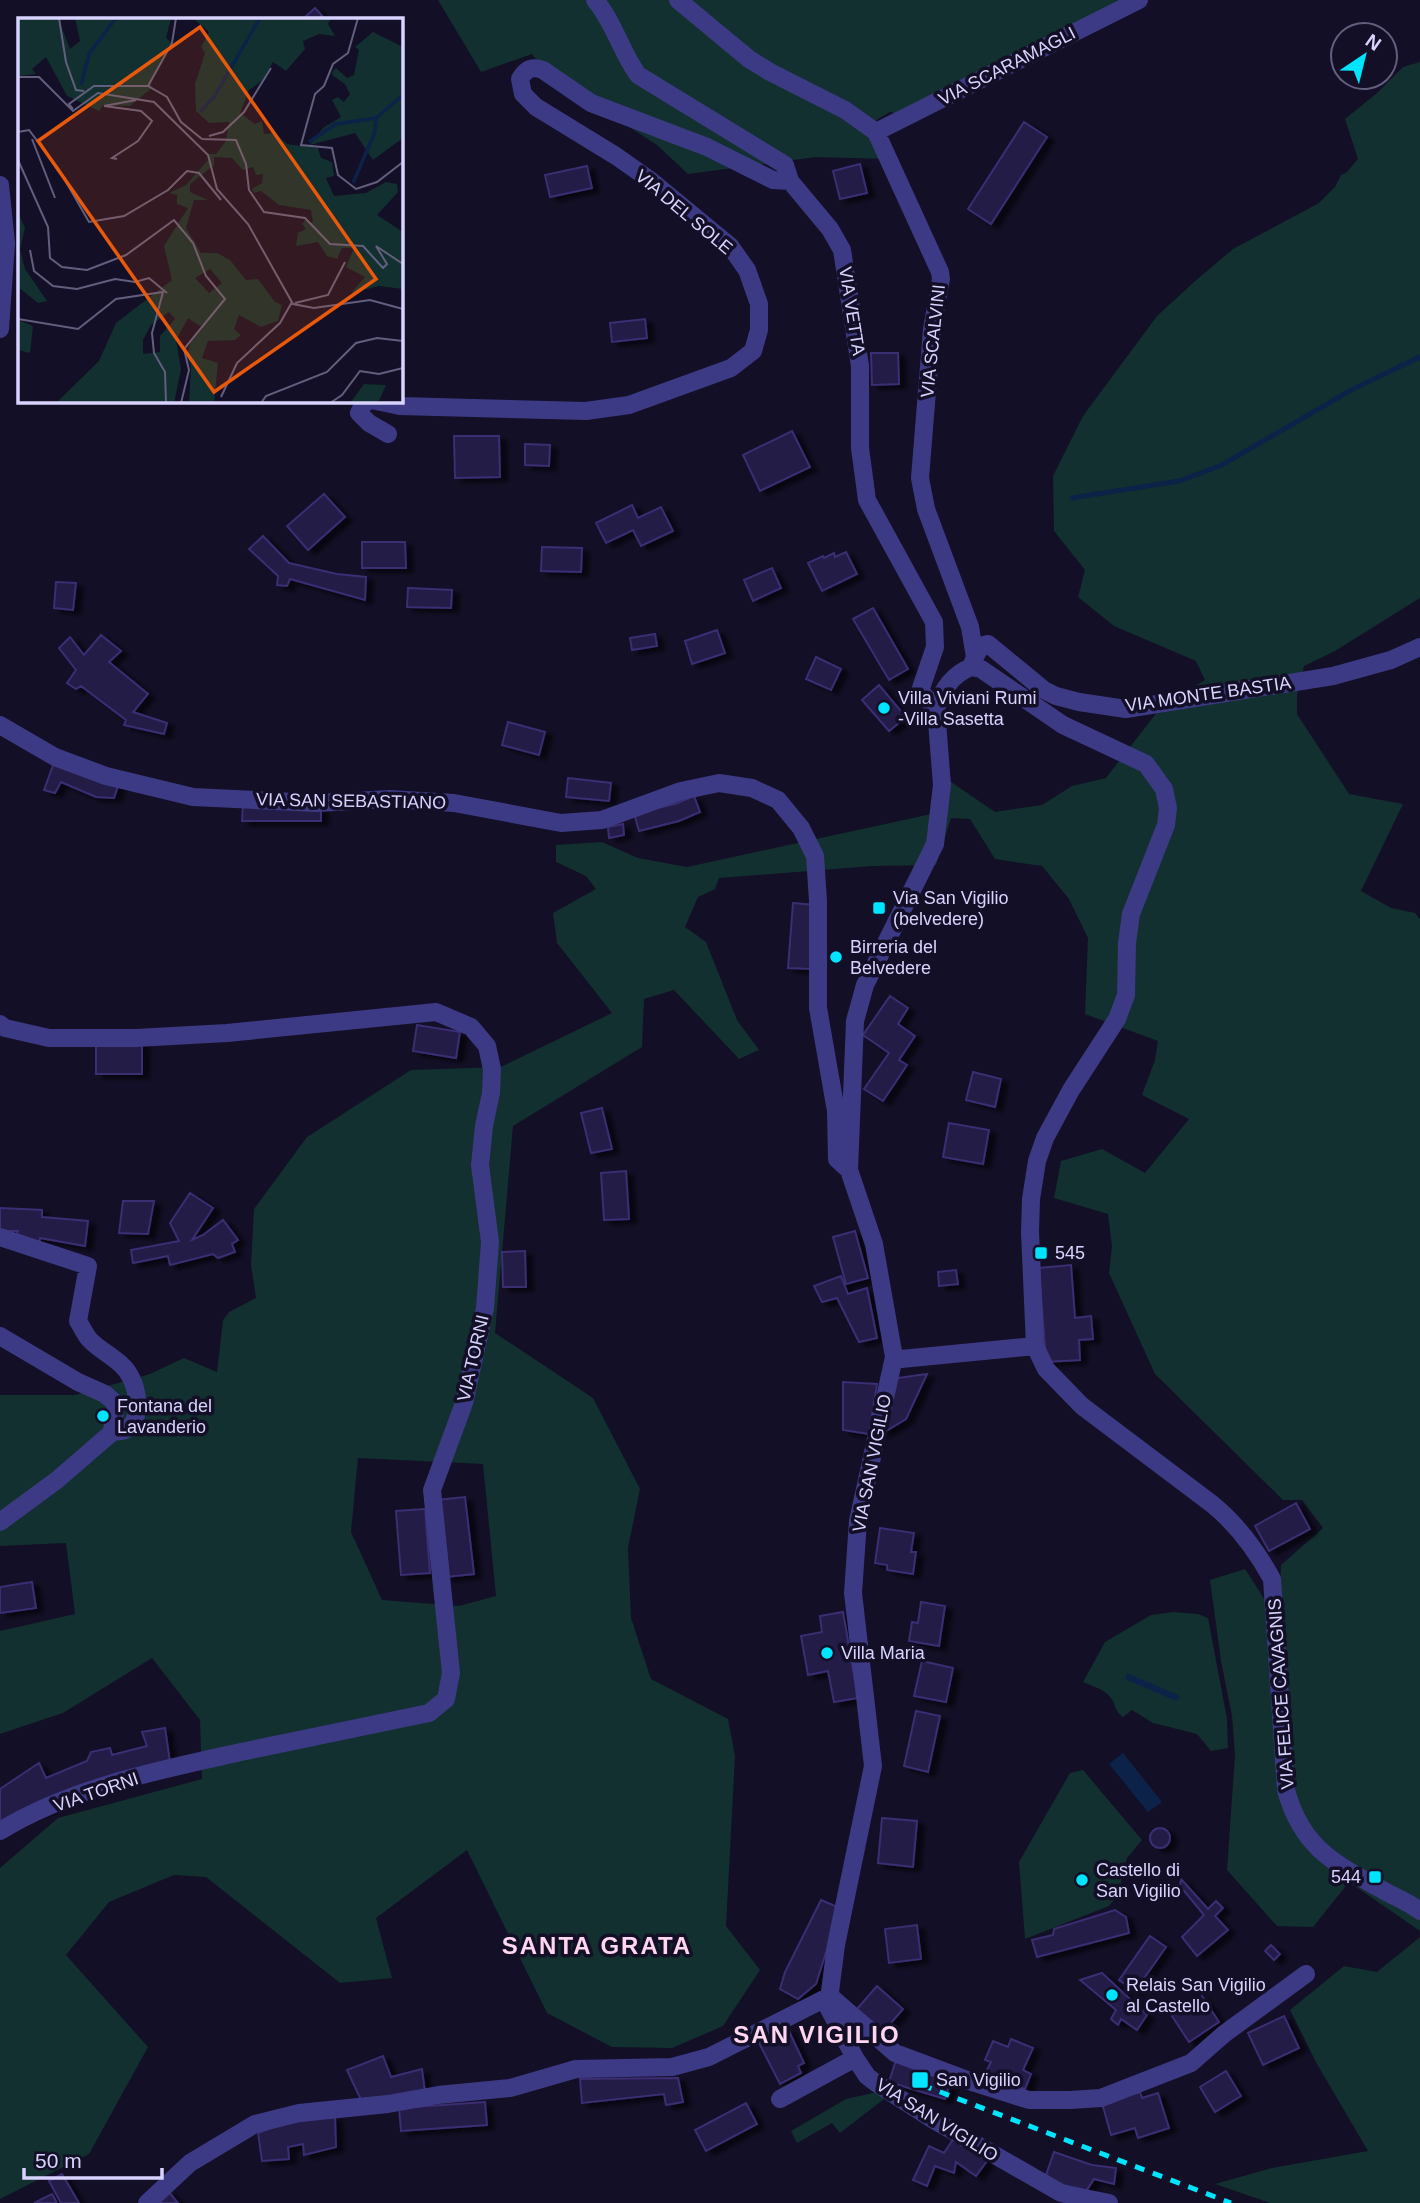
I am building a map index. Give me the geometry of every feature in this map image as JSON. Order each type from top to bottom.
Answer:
[{"type":"street","name":"VIA VETTA","points":[[595,0],[606,13],[629,63],[638,75],[785,165],[790,181],[830,229],[842,250],[860,366],[860,448],[867,500],[934,622],[935,647],[920,691],[936,709]]},
{"type":"street","points":[[678,0],[749,59],[845,110],[876,132]]},
{"type":"street","name":"VIA SCARAMAGLI","points":[[876,132],[1139,0]]},
{"type":"street","name":"VIA DEL SOLE","points":[[381,402],[400,406],[586,411],[629,405],[731,368],[752,351],[759,330],[759,304],[747,270],[730,246],[650,180],[536,107],[520,87],[520,79],[529,69],[534,67],[543,70],[591,103],[707,147],[773,180],[790,181]]},
{"type":"street","name":"VIA SCALVINI","points":[[876,132],[940,272],[932,329],[920,478],[926,509],[970,628],[973,662]]},
{"type":"street","points":[[0,185],[6,243],[0,329]]},
{"type":"street","points":[[366,402],[359,413],[388,435]]},
{"type":"street","name":"VIA MONTE BASTIA","points":[[973,662],[981,646],[988,644],[1044,690],[1056,696],[1126,709],[1333,676],[1391,660],[1420,647]]},
{"type":"street","points":[[936,709],[951,680],[973,662]]},
{"type":"street","name":"VIA FELICE CAVAGNIS","points":[[973,662],[1063,725],[1146,764],[1164,789],[1168,808],[1166,825],[1131,914],[1127,943],[1126,995],[1117,1020],[1071,1090],[1045,1138],[1037,1161],[1031,1199],[1030,1232],[1035,1346],[1046,1369],[1082,1406],[1228,1517],[1258,1553],[1272,1579],[1286,1790],[1292,1809],[1303,1833],[1321,1851],[1356,1876],[1420,1912]]},
{"type":"street","name":"VIA SAN VIGILIO","points":[[936,709],[942,785],[935,844],[864,985],[855,1021],[849,1170],[874,1244],[894,1357],[858,1521],[853,1593],[873,1766],[836,1945],[828,2007],[855,2058],[867,2076],[876,2083],[1060,2193],[1109,2203]]},
{"type":"street","name":"VIA SAN SEBASTIANO","points":[[0,725],[55,757],[106,776],[193,797],[316,803],[390,799],[454,803],[561,823],[602,820],[681,791],[719,783],[752,788],[778,800],[801,828],[815,856],[818,901],[818,1008],[836,1111],[837,1159],[849,1170]]},
{"type":"street","name":"VIA TORNI","points":[[0,1024],[5,1028],[49,1038],[136,1038],[227,1033],[436,1012],[471,1027],[487,1046],[492,1069],[480,1165],[490,1242],[485,1307],[464,1403],[432,1490],[451,1673],[446,1699],[429,1713],[134,1777],[70,1798],[0,1831]]},
{"type":"street","points":[[0,1237],[88,1266],[78,1321],[89,1340],[111,1356],[131,1377],[138,1409],[131,1428],[122,1433],[112,1432]]},
{"type":"street","points":[[0,1336],[78,1382],[105,1394],[116,1404],[112,1432],[57,1480],[0,1521]]},
{"type":"street","points":[[894,1357],[901,1359],[1035,1346]]},
{"type":"street","points":[[147,2203],[190,2163],[255,2124],[299,2113],[510,2088],[576,2069],[672,2067],[709,2057],[830,1996],[895,2053],[1029,2100],[1101,2098],[1191,2063],[1224,2034],[1306,1974]]},
{"type":"street","points":[[780,2099],[855,2058]]},
{"type":"green space","points":[[438,0],[1132,0],[906,116],[890,112],[873,122],[889,159],[816,157],[688,174],[657,145],[548,74],[532,54],[481,72]]},
{"type":"green space","points":[[1420,62],[1420,598],[1335,651],[1304,666],[1297,695],[1297,714],[1349,794],[1403,804],[1361,891],[1391,908],[1415,913],[1420,919],[1420,1931],[1349,1882],[1313,1927],[1277,1926],[1227,1870],[1235,1755],[1232,1716],[1210,1580],[1245,1569],[1279,1622],[1281,1565],[1323,1528],[1302,1500],[1283,1500],[1155,1374],[1109,1273],[1112,1246],[1108,1214],[1054,1198],[1061,1161],[1102,1149],[1145,1173],[1189,1119],[1142,1095],[1155,1060],[1158,1041],[1085,1014],[1088,938],[1069,899],[1042,866],[995,859],[970,819],[951,818],[936,865],[872,866],[719,878],[715,889],[698,897],[685,927],[706,942],[737,1020],[759,1050],[739,1059],[674,990],[644,999],[642,1047],[513,1126],[495,1333],[593,1398],[640,1489],[628,1548],[631,1618],[651,1679],[728,1719],[735,1756],[726,1926],[760,1970],[723,2026],[672,2048],[612,2047],[547,2013],[467,1850],[376,1918],[392,1978],[340,1983],[206,1877],[174,1875],[109,1902],[66,1955],[148,2047],[89,2154],[0,2199],[0,1868],[58,1818],[202,1779],[200,1720],[152,1658],[63,1713],[0,1734],[0,1631],[75,1614],[66,1543],[0,1546],[0,1395],[75,1395],[150,1374],[184,1358],[217,1372],[223,1320],[229,1312],[256,1298],[251,1265],[254,1209],[307,1137],[411,1070],[501,1067],[612,1013],[557,943],[553,913],[596,889],[586,876],[556,862],[556,845],[602,842],[638,858],[687,867],[936,813],[938,773],[995,812],[1042,805],[1072,786],[1106,778],[1161,707],[1205,680],[1196,661],[1114,626],[1078,597],[1085,570],[1054,531],[1053,476],[1083,416],[1157,316],[1233,249],[1319,203],[1335,187],[1341,175],[1358,159],[1345,119],[1379,91],[1399,91],[1399,71],[1403,67]],"holes":[[[358,1458],[483,1464],[496,1596],[459,1606],[382,1600],[351,1532]]]},
{"type":"green space","points":[[1173,1612],[1198,1614],[1208,1618],[1227,1719],[1228,1748],[1211,1751],[1197,1734],[1153,1723],[1132,1710],[1123,1717],[1107,1694],[1083,1682],[1105,1642],[1151,1615]]},
{"type":"green space","points":[[1083,1770],[1142,1840],[1127,1858],[1118,1895],[1109,1906],[1025,1939],[1019,1862],[1070,1773]]},
{"type":"green space","points":[[1420,1937],[1420,2203],[1270,2203],[1215,2184],[1272,2168],[1368,2151],[1317,2064],[1290,2010],[1344,1966],[1377,1972]]},
{"type":"green space","points":[[877,2092],[884,2099],[840,2133],[832,2123],[797,2143],[791,2131],[846,2099]]},
{"type":"water","points":[[1127,1673],[1180,1697],[1176,1701],[1125,1679]]},
{"type":"water","points":[[1123,1753],[1162,1802],[1148,1812],[1109,1764]]},
{"type":"building","points":[[315,8],[324,18],[304,18]]},
{"type":"building","points":[[1024,122],[1047,137],[991,224],[968,209]]},
{"type":"building","points":[[860,164],[867,193],[840,199],[833,171]]},
{"type":"building","points":[[587,166],[592,188],[550,197],[545,175]]},
{"type":"building","points":[[645,319],[647,338],[612,342],[610,323]]},
{"type":"building","points":[[871,353],[898,353],[899,384],[872,385]]},
{"type":"building","points":[[792,431],[810,467],[760,491],[743,455]]},
{"type":"building","points":[[454,436],[499,436],[500,477],[455,478]]},
{"type":"building","points":[[525,444],[550,445],[549,466],[525,465]]},
{"type":"building","points":[[324,494],[345,517],[308,550],[287,526]]},
{"type":"building","points":[[632,505],[638,518],[661,507],[673,531],[641,546],[633,530],[606,543],[596,523]]},
{"type":"building","points":[[263,536],[289,563],[337,574],[366,577],[365,600],[290,579],[287,586],[277,585],[278,576],[249,549]]},
{"type":"building","points":[[362,542],[405,542],[406,568],[362,568]]},
{"type":"building","points":[[542,547],[582,548],[581,572],[541,571]]},
{"type":"building","points":[[846,552],[857,574],[822,591],[808,563],[823,556],[824,558],[834,553],[835,557]]},
{"type":"building","points":[[772,568],[781,588],[753,601],[744,580]]},
{"type":"building","points":[[56,582],[76,583],[73,610],[54,608]]},
{"type":"building","points":[[408,588],[452,590],[451,608],[407,607]]},
{"type":"building","points":[[873,608],[908,669],[889,680],[853,619]]},
{"type":"building","points":[[717,630],[725,653],[692,664],[685,641]]},
{"type":"building","points":[[655,634],[657,646],[632,650],[630,638]]},
{"type":"building","points":[[101,635],[121,651],[109,662],[148,694],[133,712],[167,723],[164,734],[124,725],[126,720],[81,686],[76,689],[67,683],[76,670],[59,648],[70,637],[84,655]]},
{"type":"building","points":[[816,657],[841,669],[831,690],[806,679]]},
{"type":"building","name":"Villa Viviani Rumi -Villa Sasetta","points":[[879,685],[906,717],[889,731],[862,700]]},
{"type":"building","points":[[508,722],[545,732],[539,755],[502,745]]},
{"type":"building","points":[[55,760],[119,783],[114,798],[96,797],[61,782],[55,793],[44,790]]},
{"type":"building","points":[[568,778],[611,783],[609,801],[566,797]]},
{"type":"building","points":[[694,796],[700,812],[679,821],[639,831],[634,813],[675,804]]},
{"type":"building","points":[[243,804],[321,808],[321,821],[242,821]]},
{"type":"building","points":[[623,824],[624,835],[609,838],[608,827]]},
{"type":"building","points":[[793,903],[815,905],[811,969],[788,968]]},
{"type":"building","points":[[890,996],[908,1008],[898,1024],[915,1036],[899,1060],[907,1065],[883,1101],[864,1089],[889,1053],[863,1035]]},
{"type":"building","points":[[417,1025],[460,1032],[456,1058],[413,1051]]},
{"type":"building","points":[[142,1042],[142,1074],[96,1074],[96,1043]]},
{"type":"building","points":[[973,1072],[1001,1079],[995,1107],[966,1100]]},
{"type":"building","points":[[602,1108],[612,1149],[591,1153],[581,1113]]},
{"type":"building","points":[[949,1123],[989,1130],[983,1164],[943,1157]]},
{"type":"building","points":[[626,1171],[629,1219],[604,1220],[601,1173]]},
{"type":"building","points":[[190,1193],[213,1208],[192,1240],[223,1220],[238,1240],[232,1244],[235,1252],[218,1258],[213,1254],[170,1265],[168,1256],[133,1263],[131,1250],[179,1241],[170,1223]]},
{"type":"building","points":[[123,1201],[154,1201],[148,1234],[119,1233]]},
{"type":"building","points":[[0,1208],[42,1210],[42,1217],[88,1221],[85,1246],[40,1238],[39,1246],[16,1236],[18,1231],[0,1231]]},
{"type":"building","points":[[855,1231],[868,1278],[846,1284],[833,1237]]},
{"type":"building","points":[[525,1251],[526,1287],[503,1287],[502,1252]]},
{"type":"building","points":[[1071,1265],[1075,1318],[1091,1316],[1093,1339],[1079,1340],[1080,1360],[1046,1362],[1039,1268]]},
{"type":"building","points":[[956,1270],[958,1284],[939,1286],[938,1272]]},
{"type":"building","points":[[841,1276],[848,1294],[867,1288],[877,1338],[859,1342],[837,1298],[822,1302],[814,1286]]},
{"type":"building","points":[[927,1374],[906,1419],[881,1434],[891,1379]]},
{"type":"building","points":[[843,1382],[877,1384],[869,1434],[843,1430]]},
{"type":"building","points":[[465,1497],[474,1574],[446,1577],[437,1500]]},
{"type":"building","points":[[1296,1503],[1310,1529],[1269,1551],[1255,1526]]},
{"type":"building","points":[[425,1509],[430,1573],[401,1575],[396,1511]]},
{"type":"building","points":[[880,1528],[914,1533],[911,1552],[916,1552],[913,1574],[887,1570],[887,1565],[875,1563]]},
{"type":"building","points":[[32,1582],[36,1608],[0,1613],[0,1587]]},
{"type":"building","points":[[921,1602],[945,1606],[939,1646],[909,1641],[912,1622],[918,1623]]},
{"type":"building","name":"Villa Maria","points":[[843,1612],[858,1698],[834,1702],[828,1671],[808,1675],[801,1636],[822,1632],[820,1616]]},
{"type":"building","points":[[922,1661],[953,1668],[946,1702],[914,1696]]},
{"type":"building","points":[[916,1711],[940,1716],[928,1772],[904,1766]]},
{"type":"building","points":[[165,1728],[170,1762],[0,1826],[0,1789],[39,1763],[46,1778],[87,1761],[91,1752],[110,1748],[112,1755],[147,1746],[142,1732]]},
{"type":"building","points":[[882,1818],[917,1821],[913,1867],[878,1863]]},
{"type":"building","points":[[1160,1828],[1167,1831],[1170,1838],[1167,1845],[1160,1848],[1153,1845],[1150,1838],[1153,1831]]},
{"type":"building","points":[[1181,1879],[1208,1909],[1216,1901],[1223,1908],[1215,1916],[1228,1930],[1197,1956],[1182,1937],[1204,1915],[1180,1886]]},
{"type":"building","name":"San Vigilio","points":[[821,1900],[840,1908],[816,1984],[798,1999],[780,1989],[785,1972]]},
{"type":"building","points":[[1115,1910],[1126,1917],[1129,1933],[1037,1957],[1032,1940],[1053,1935],[1054,1929]]},
{"type":"building","points":[[917,1925],[921,1959],[889,1963],[885,1929]]},
{"type":"building","name":"Relais San Vigilio al Castello","points":[[1150,1936],[1166,1947],[1135,1991],[1119,1980]]},
{"type":"building","points":[[1271,1945],[1280,1954],[1274,1960],[1265,1951]]},
{"type":"building","name":"Relais San Vigilio al Castello","points":[[1102,1973],[1147,2015],[1137,2030],[1121,2019],[1118,2025],[1111,2019],[1116,2010],[1080,1980]]},
{"type":"building","points":[[877,1986],[903,2009],[884,2031],[857,2009]]},
{"type":"building","points":[[1202,1996],[1219,2022],[1189,2042],[1172,2016]]},
{"type":"building","points":[[1284,2016],[1299,2048],[1263,2065],[1248,2033]]},
{"type":"building","points":[[788,2029],[804,2063],[798,2066],[801,2073],[780,2084],[759,2043]]},
{"type":"building","points":[[1011,2039],[1033,2048],[1023,2070],[1031,2074],[1025,2089],[984,2076],[991,2062],[985,2060],[993,2041],[1008,2047]]},
{"type":"building","points":[[383,2056],[391,2077],[422,2069],[425,2092],[363,2104],[347,2070]]},
{"type":"building","points":[[896,2060],[952,2078],[945,2099],[889,2082]]},
{"type":"building","points":[[1226,2071],[1241,2096],[1215,2112],[1200,2087]]},
{"type":"building","points":[[678,2078],[683,2102],[666,2105],[664,2094],[582,2103],[580,2079]]},
{"type":"building","points":[[1140,2092],[1142,2098],[1158,2093],[1169,2128],[1138,2138],[1135,2128],[1111,2135],[1102,2103]]},
{"type":"building","points":[[485,2102],[487,2125],[401,2131],[399,2108]]},
{"type":"building","points":[[746,2103],[757,2124],[706,2151],[695,2130]]},
{"type":"building","points":[[335,2117],[336,2147],[304,2155],[303,2144],[288,2147],[289,2159],[262,2161],[258,2133],[285,2123]]},
{"type":"building","points":[[954,2138],[987,2161],[976,2176],[956,2162],[954,2173],[935,2166],[927,2186],[913,2180],[929,2146],[944,2153]]},
{"type":"building","points":[[1054,2152],[1092,2165],[1116,2168],[1114,2184],[1094,2179],[1085,2193],[1045,2178]]},
{"type":"building","points":[[62,2174],[79,2203],[61,2203],[49,2181]]},
{"type":"building","points":[[168,2191],[178,2203],[155,2203]]},
{"type":"building","points":[[52,2194],[57,2203],[34,2203]]},
{"type":"waterway","points":[[1072,498],[1179,481],[1220,466],[1353,389],[1420,357]]},
{"type":"railway","points":[[922,2085],[1231,2203]]},
{"type":"place","name":"Villa Viviani Rumi -Villa Sasetta","points":[[884,708]]},
{"type":"place","name":"Via San Vigilio (belvedere)","points":[[879,908]]},
{"type":"place","name":"Birreria del Belvedere","points":[[836,957]]},
{"type":"place","name":"545","points":[[1041,1253]]},
{"type":"place","name":"Fontana del Lavanderio","points":[[103,1416]]},
{"type":"place","name":"Villa Maria","points":[[827,1653]]},
{"type":"place","name":"544","points":[[1375,1877]]},
{"type":"place","name":"Castello di San Vigilio","points":[[1082,1880]]},
{"type":"place","name":"Relais San Vigilio al Castello","points":[[1112,1995]]},
{"type":"place","name":"San Vigilio","points":[[920,2080]]},
{"type":"district","name":"SANTA GRATA","points":[[597,1945]]},
{"type":"district","name":"SAN VIGILIO","points":[[817,2034]]}]
